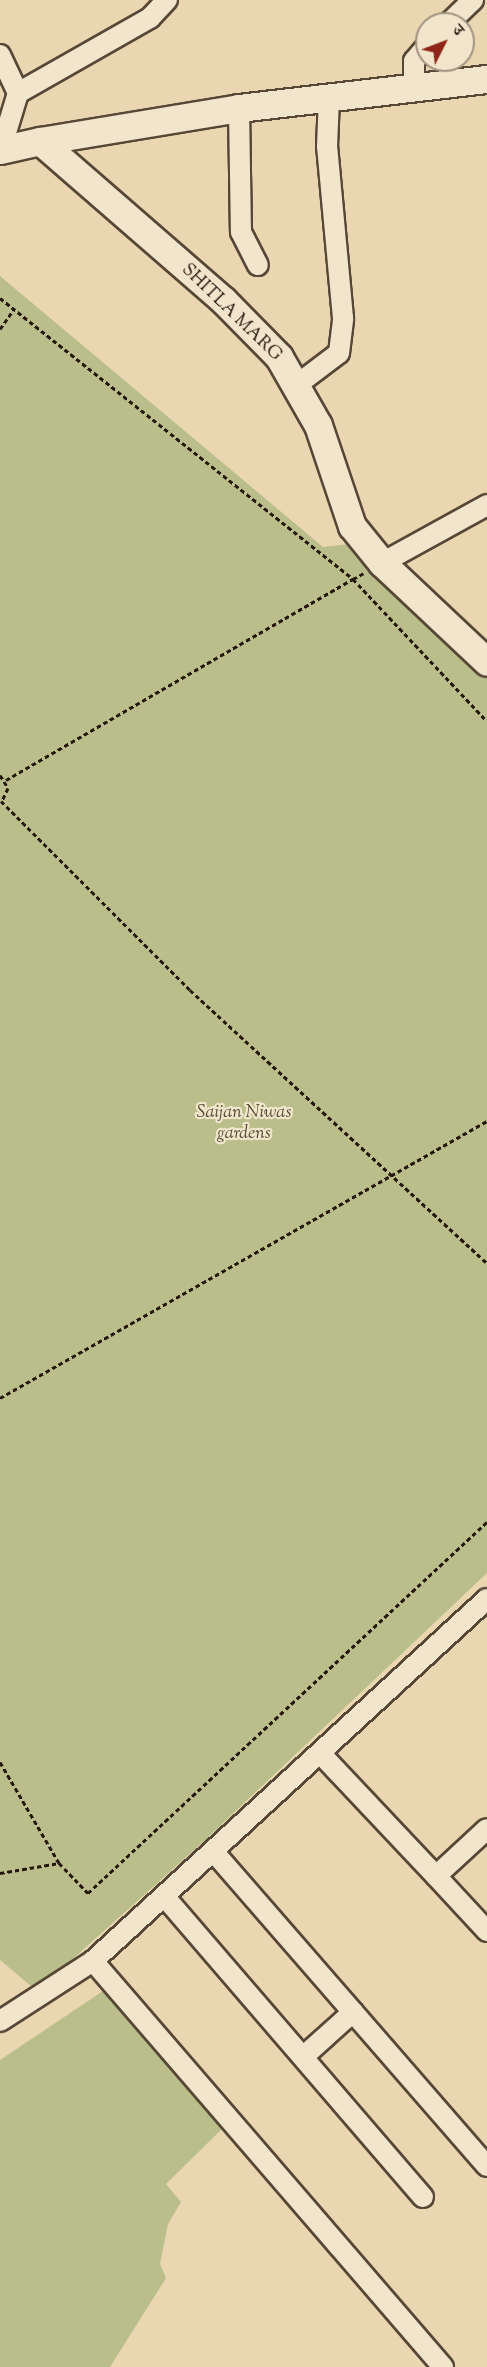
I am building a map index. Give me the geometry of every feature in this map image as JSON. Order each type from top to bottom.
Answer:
[{"type":"main road","points":[[1,149],[239,108],[487,79]]},
{"type":"main road","name":"SHITLA MARG","points":[[40,141],[222,300],[279,357],[298,384],[352,526],[382,563],[487,662]]},
{"type":"street","points":[[18,93],[150,18],[167,0]]},
{"type":"street","points":[[460,12],[473,0]]},
{"type":"street","points":[[0,55],[18,93],[1,149]]},
{"type":"street","points":[[414,88],[415,61]]},
{"type":"street","points":[[298,384],[339,353],[343,318],[327,147],[329,98]]},
{"type":"street","points":[[239,108],[241,232],[258,265]]},
{"type":"street","points":[[382,563],[487,505]]},
{"type":"street","points":[[0,2021],[93,1961],[487,1599]]},
{"type":"street","points":[[320,1753],[487,1931]]},
{"type":"street","points":[[436,1876],[487,1829]]},
{"type":"street","points":[[213,1851],[487,2166]]},
{"type":"street","points":[[164,1896],[423,2197]]},
{"type":"street","points":[[93,1961],[443,2367]]},
{"type":"street","points":[[304,2056],[353,2012]]},
{"type":"path","points":[[0,298],[354,579],[487,721]]},
{"type":"path","points":[[0,329],[14,309]]},
{"type":"path","points":[[6,780],[354,579]]},
{"type":"path","points":[[0,775],[6,780],[8,793],[1,801],[389,1177],[487,1263]]},
{"type":"path","points":[[0,1398],[487,1121]]},
{"type":"path","points":[[0,1761],[59,1863],[88,1893],[487,1522]]},
{"type":"path","points":[[0,1873],[59,1863]]},
{"type":"green space","name":"Saijan Niwas gardens","points":[[0,276],[323,547],[349,544],[375,576],[389,580],[487,676],[487,1573],[203,1842],[37,1991],[0,1960]]},
{"type":"green space","points":[[103,1991],[226,2125],[166,2184],[181,2202],[168,2224],[160,2264],[166,2278],[110,2367],[0,2367],[0,2060]]}]
